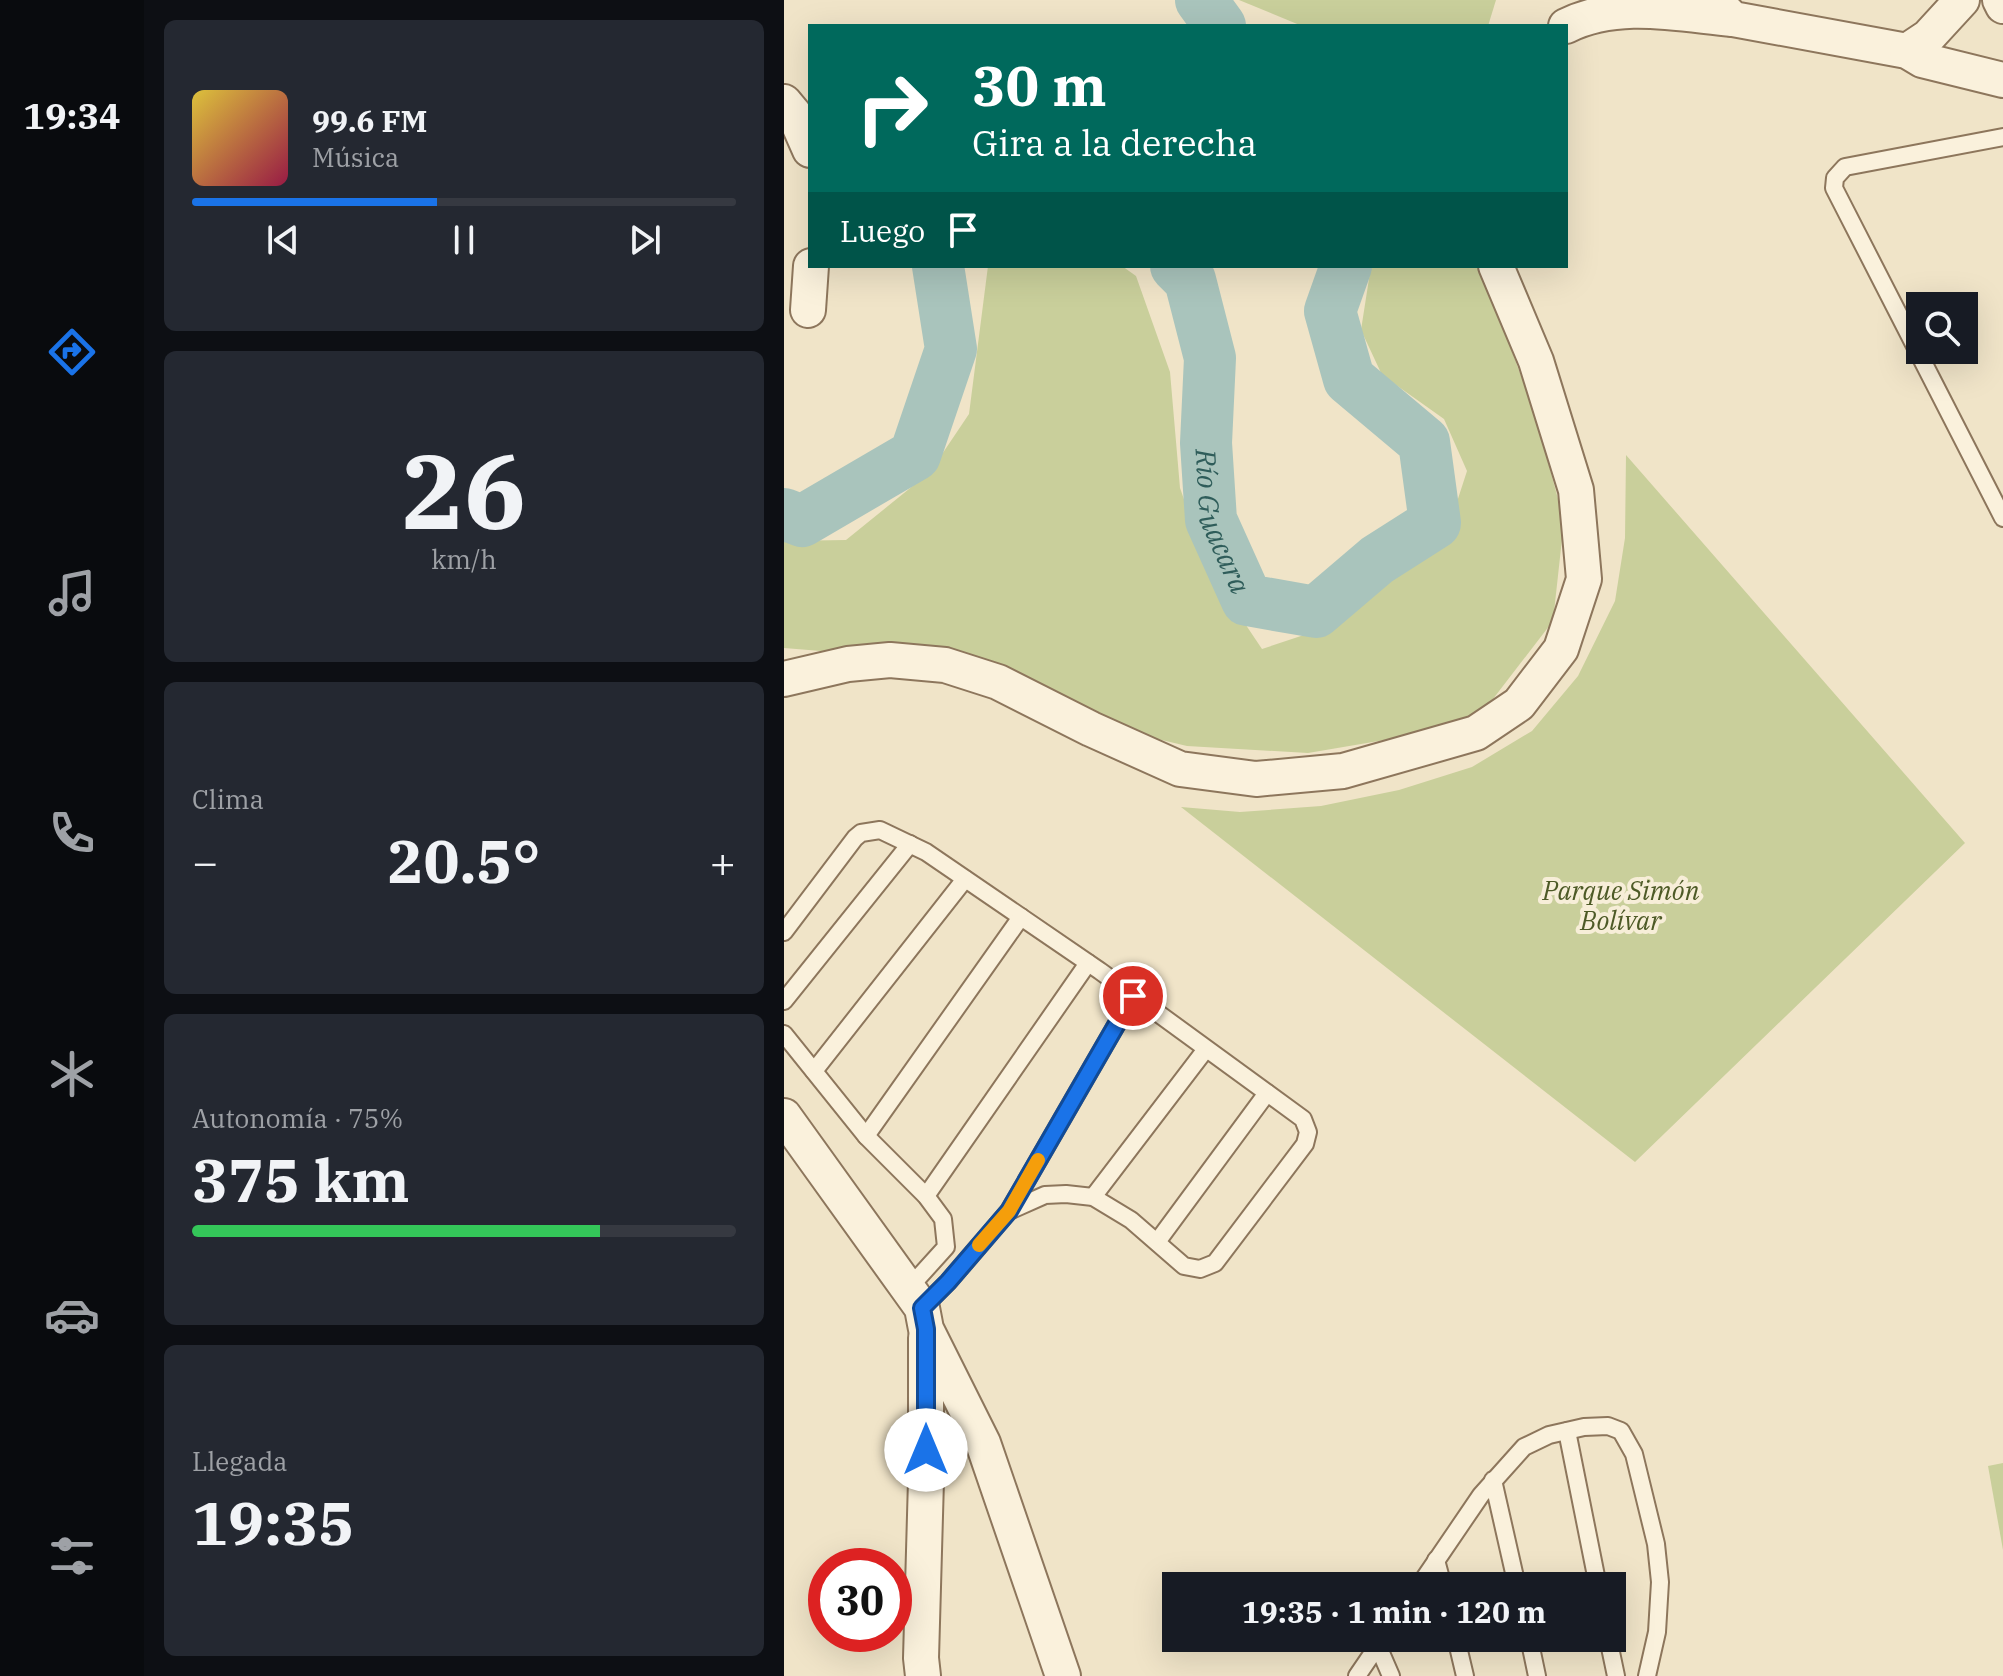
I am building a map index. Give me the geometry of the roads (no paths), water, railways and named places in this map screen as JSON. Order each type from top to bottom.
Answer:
[{"type":"street","points":[[1907,51],[1928,37],[1962,0]]},
{"type":"street","points":[[2000,0],[2003,6]]},
{"type":"street","points":[[1574,15],[1636,5],[1724,10],[1907,51],[1922,60],[2003,80]]},
{"type":"street","points":[[784,102],[794,114],[808,146]]},
{"type":"street","points":[[808,310],[811,268]]},
{"type":"street","points":[[784,679],[848,664],[890,660],[945,665],[998,682],[1180,769],[1256,779],[1343,771],[1476,733],[1519,704],[1561,649],[1584,579],[1576,490],[1536,361],[1497,268]]},
{"type":"street","points":[[784,1116],[919,1309],[983,1443],[1063,1676]]},
{"type":"street","points":[[919,1309],[926,1480],[923,1676]]},
{"type":"lane","points":[[2003,137],[1845,167],[1835,178],[1834,188],[2003,518]]},
{"type":"lane","points":[[784,932],[861,833],[880,830],[910,844],[965,879],[1088,963],[1303,1119],[1308,1132],[1305,1144],[1215,1263],[1200,1269],[1184,1266],[1131,1220],[1093,1197],[1045,1195],[1009,1211]]},
{"type":"lane","points":[[784,1001],[910,844]]},
{"type":"lane","points":[[814,1071],[965,879]]},
{"type":"lane","points":[[866,1136],[1021,917]]},
{"type":"lane","points":[[926,1196],[1088,963]]},
{"type":"lane","points":[[919,1309],[948,1282],[1009,1211],[1133,996]]},
{"type":"lane","points":[[784,1034],[866,1136],[926,1196],[943,1219],[946,1247],[932,1265],[919,1309]]},
{"type":"lane","points":[[1093,1197],[1206,1049]]},
{"type":"lane","points":[[1157,1242],[1267,1093]]},
{"type":"lane","points":[[1428,1572],[1493,1480],[1524,1447],[1549,1435],[1567,1431],[1608,1426],[1621,1431],[1634,1454],[1656,1544],[1660,1582],[1657,1632],[1647,1676]]},
{"type":"lane","points":[[1567,1431],[1595,1572]]},
{"type":"lane","points":[[1493,1480],[1514,1572]]},
{"type":"lane","points":[[1436,1560],[1439,1572]]},
{"type":"lane","points":[[1357,1676],[1373,1652]]},
{"type":"lane","points":[[1383,1652],[1391,1676]]},
{"type":"lane","points":[[1459,1652],[1465,1676]]},
{"type":"lane","points":[[1532,1652],[1537,1676]]},
{"type":"lane","points":[[1611,1652],[1616,1676]]},
{"type":"waterway","name":"Río Guacara","points":[[1201,0],[1219,24]]},
{"type":"waterway","name":"Río Guacara","points":[[784,514],[802,521],[915,455],[951,349],[938,268]]},
{"type":"waterway","name":"Río Guacara","points":[[1178,268],[1190,280],[1210,358],[1206,443],[1211,520],[1247,600],[1316,612],[1377,560],[1435,523],[1424,442],[1349,379],[1330,311],[1345,268]]},
{"type":"park label","name":"Parque Simón Bolívar","points":[[1621,905]]}]
